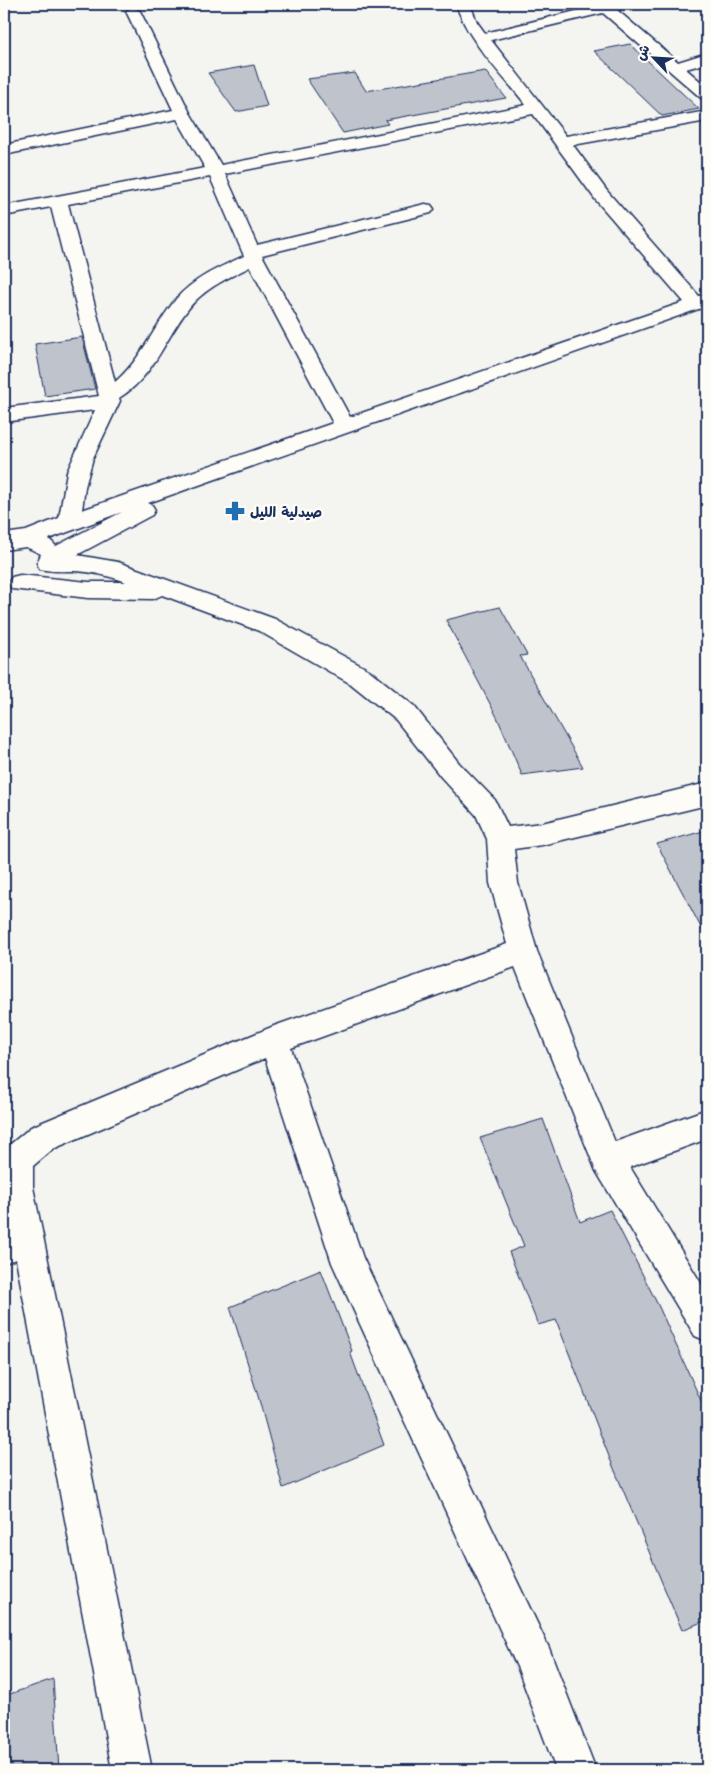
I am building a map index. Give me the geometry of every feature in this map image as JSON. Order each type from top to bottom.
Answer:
[{"type":"street","points":[[29,539],[70,521],[209,475],[344,426],[702,302],[601,195],[537,108],[481,38],[470,22],[462,4]]},
{"type":"street","points":[[481,38],[623,4]]},
{"type":"street","points":[[606,8],[674,68],[707,94]]},
{"type":"street","points":[[133,11],[182,113],[216,170],[252,255],[344,426]]},
{"type":"street","points":[[674,68],[707,58]]},
{"type":"street","points":[[4,211],[406,135],[537,108]]},
{"type":"street","points":[[4,150],[182,113]]},
{"type":"street","points":[[562,142],[707,116]]},
{"type":"street","points":[[58,200],[110,398]]},
{"type":"street","points":[[70,521],[71,495],[81,457],[110,398],[131,382],[145,363],[163,330],[184,302],[200,288],[252,255],[425,209]]},
{"type":"street","points":[[4,415],[110,398]]},
{"type":"street","points":[[12,582],[35,577],[48,561],[209,475]]},
{"type":"street","points":[[4,542],[20,538],[29,539],[46,548],[48,561]]},
{"type":"street","points":[[48,561],[110,568],[267,625],[360,677],[405,713],[450,770],[486,808],[500,839],[504,883],[523,951],[607,1160],[707,1324]]},
{"type":"street","points":[[12,582],[88,590],[177,591]]},
{"type":"street","points":[[500,839],[542,834],[707,794]]},
{"type":"street","points":[[132,1770],[16,1242],[17,1159],[42,1138],[274,1040],[523,951]]},
{"type":"street","points":[[274,1040],[348,1263],[535,1662],[576,1770]]},
{"type":"street","points":[[607,1160],[707,1124]]},
{"type":"building","points":[[630,44],[699,109],[662,116],[594,51]]},
{"type":"building","points":[[254,65],[267,106],[236,112],[208,73]]},
{"type":"building","points":[[485,71],[506,98],[385,120],[388,124],[343,133],[307,79],[355,73],[366,91]]},
{"type":"building","points":[[82,337],[95,389],[45,396],[35,344]]},
{"type":"building","points":[[500,607],[527,655],[520,656],[583,767],[522,775],[497,717],[446,620]]},
{"type":"building","points":[[707,830],[707,939],[657,844]]},
{"type":"building","points":[[543,1119],[580,1222],[610,1210],[659,1307],[707,1414],[707,1620],[682,1630],[610,1459],[556,1320],[538,1325],[509,1252],[524,1246],[480,1138]]},
{"type":"building","points":[[321,1270],[352,1351],[350,1352],[384,1445],[283,1488],[258,1396],[230,1307]]},
{"type":"building","points":[[53,1679],[59,1770],[4,1770],[4,1696]]},
{"type":"place","name":"صيدلية الليل","points":[[235,511]]}]
